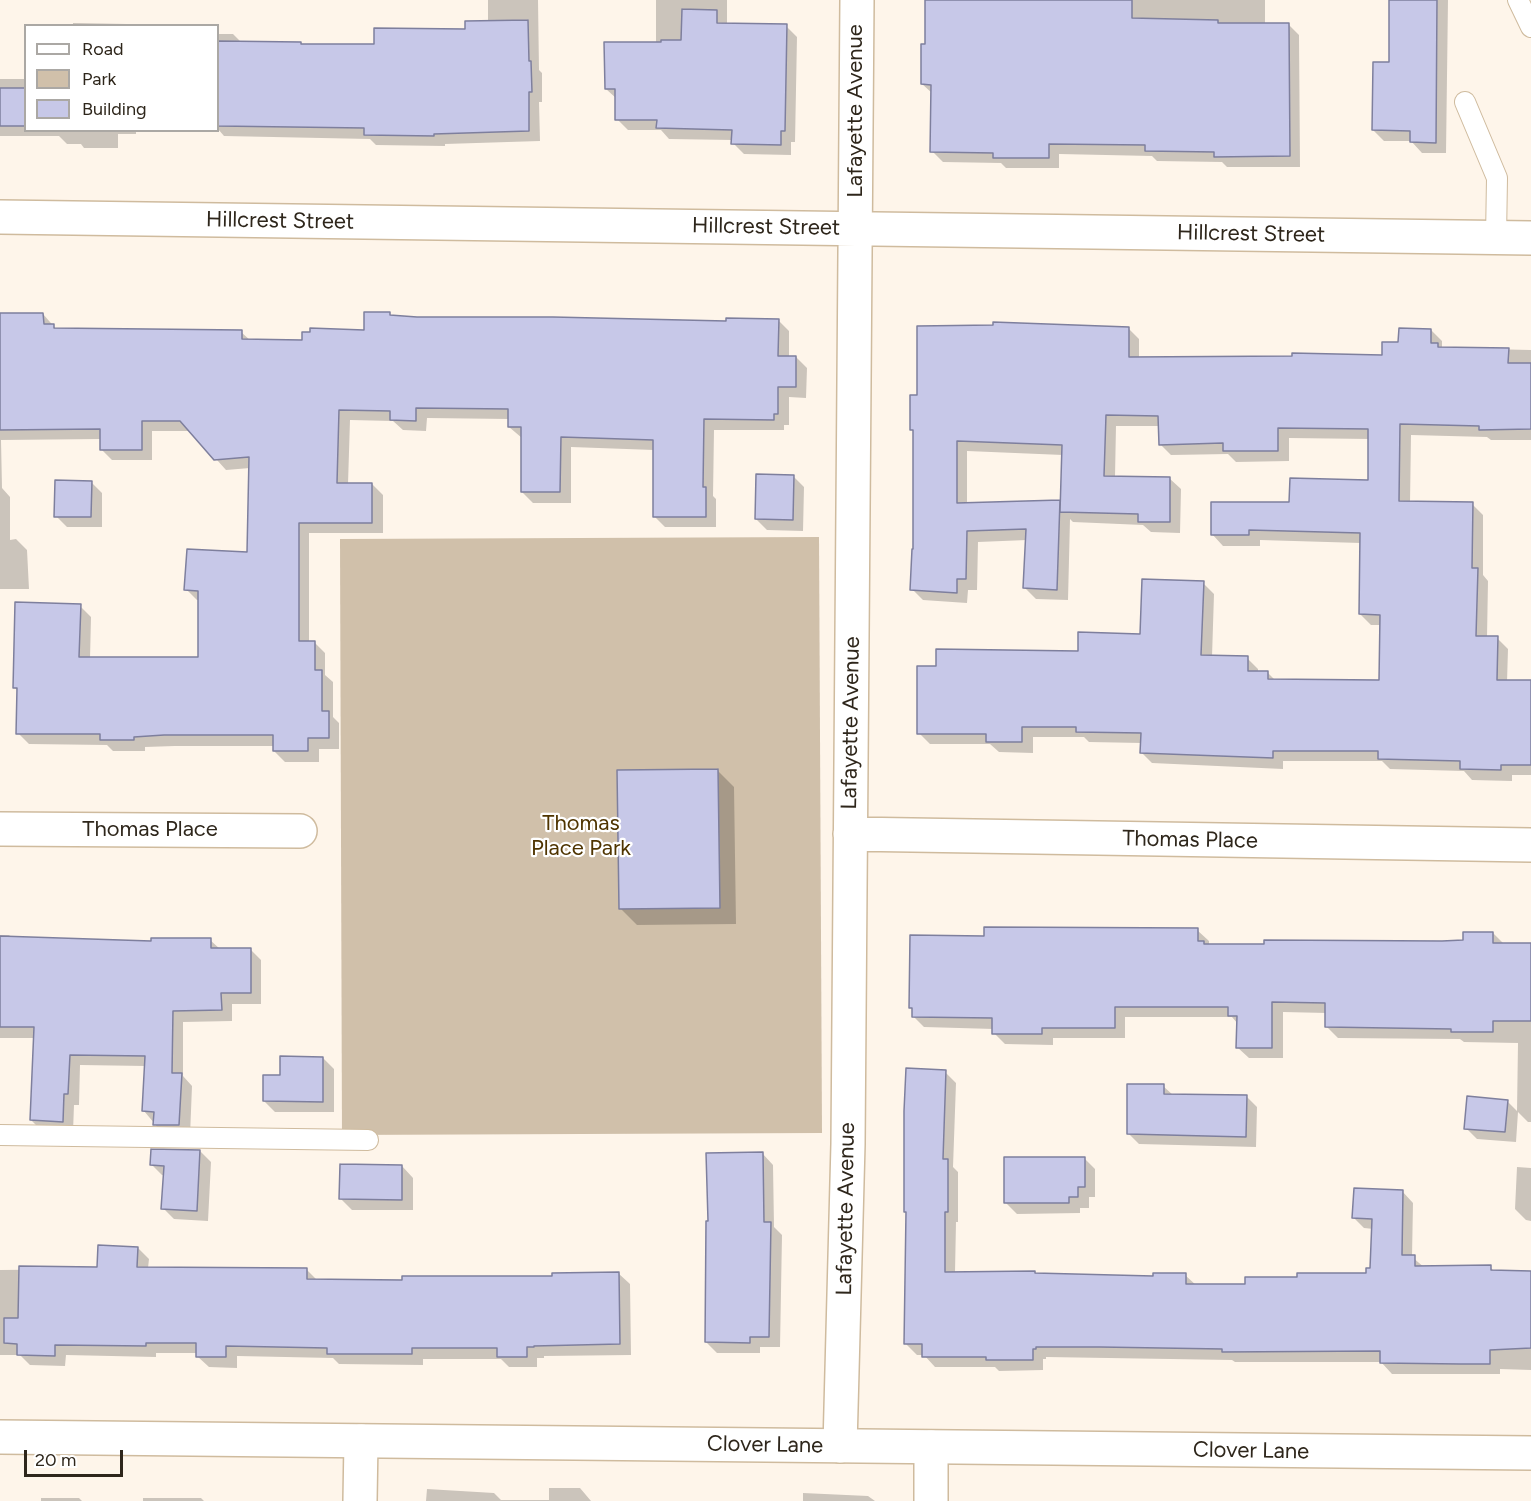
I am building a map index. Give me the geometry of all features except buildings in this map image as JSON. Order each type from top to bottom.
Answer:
[{"type":"street","name":"Lafayette Avenue","points":[[840,1446],[848,1144],[857,0]]},
{"type":"street","name":"Hillcrest Street","points":[[0,218],[1531,238]]},
{"type":"street","name":"Thomas Place","points":[[0,829],[300,831]]},
{"type":"street","name":"Thomas Place","points":[[850,834],[1531,845]]},
{"type":"street","name":"Clover Lane","points":[[0,1437],[1531,1453]]},
{"type":"street","points":[[360,1501],[361,1441]]},
{"type":"street","points":[[931,1447],[931,1501]]},
{"type":"lane","points":[[1518,0],[1531,27]]},
{"type":"lane","points":[[1465,102],[1497,178],[1496,238]]},
{"type":"lane","points":[[0,1135],[368,1140]]},
{"type":"green space","name":"Thomas Place Park","points":[[819,537],[822,1133],[342,1135],[340,539]]}]
